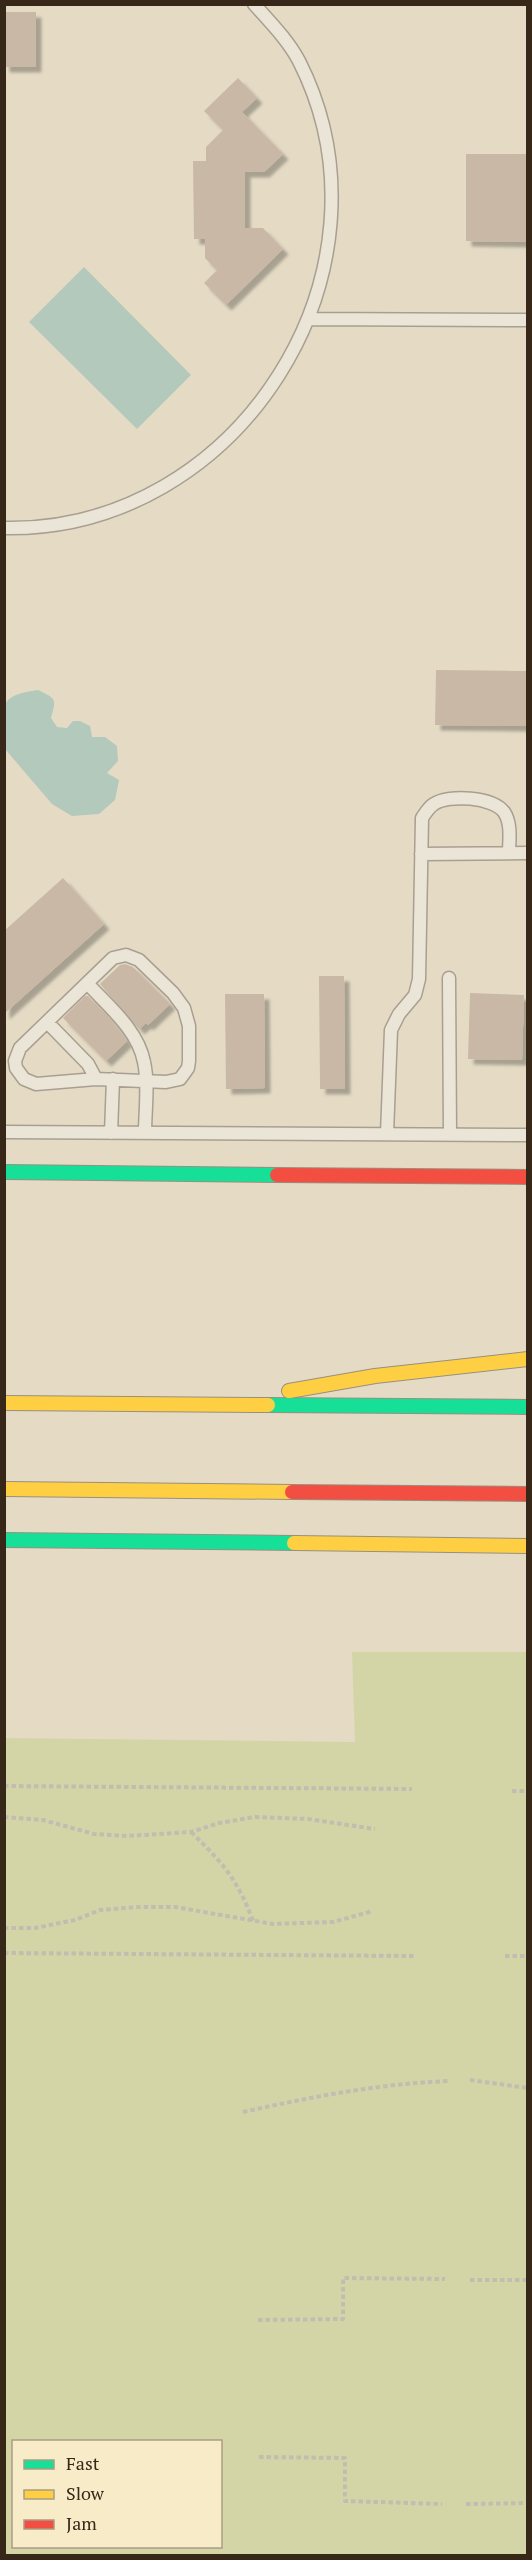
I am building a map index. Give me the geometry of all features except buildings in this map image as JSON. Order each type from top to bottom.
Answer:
[{"type":"street","points":[[4,1172],[528,1177]]},
{"type":"street","points":[[221,1406],[375,1376],[528,1359]]},
{"type":"street","points":[[4,1403],[528,1407]]},
{"type":"street","points":[[4,1489],[528,1494]]},
{"type":"street","points":[[4,1540],[528,1546]]},
{"type":"lane","points":[[4,528],[38,526],[97,515],[152,492],[186,472],[226,441],[266,397],[282,373],[309,320],[325,262],[329,233],[330,183],[326,144],[319,115],[298,60],[254,4]]},
{"type":"lane","points":[[309,320],[528,320]]},
{"type":"lane","points":[[387,1134],[391,1030],[399,1014],[415,995],[419,979],[422,818],[433,804],[449,799],[480,799],[497,805],[508,820],[509,853]]},
{"type":"lane","points":[[421,854],[528,853]]},
{"type":"lane","points":[[133,956],[173,993],[184,1008],[189,1026],[188,1068],[180,1079],[173,1081],[96,1079],[36,1084],[19,1074],[15,1061],[16,1054],[87,983],[113,958],[133,956]]},
{"type":"lane","points":[[449,978],[450,1135]]},
{"type":"lane","points":[[87,983],[133,1034],[144,1061],[145,1133]]},
{"type":"lane","points":[[47,1022],[88,1064],[96,1079]]},
{"type":"lane","points":[[111,1133],[113,1079]]},
{"type":"lane","points":[[4,1132],[528,1135]]},
{"type":"path","points":[[4,1786],[412,1789]]},
{"type":"path","points":[[512,1791],[528,1791]]},
{"type":"path","points":[[4,1817],[43,1820],[94,1834],[127,1836],[191,1832],[255,1817],[308,1820],[375,1828]]},
{"type":"path","points":[[191,1832],[218,1858],[234,1879],[253,1921]]},
{"type":"path","points":[[4,1928],[35,1928],[75,1920],[100,1910],[138,1906],[175,1906],[273,1924],[333,1922],[373,1911]]},
{"type":"path","points":[[4,1953],[416,1956]]},
{"type":"path","points":[[505,1956],[528,1956]]},
{"type":"path","points":[[470,2080],[528,2088]]},
{"type":"path","points":[[243,2112],[329,2094],[405,2083],[448,2081]]},
{"type":"path","points":[[258,2320],[343,2319],[343,2278],[445,2279]]},
{"type":"path","points":[[470,2280],[528,2280]]},
{"type":"path","points":[[259,2457],[345,2458],[345,2500],[442,2504]]},
{"type":"path","points":[[466,2504],[528,2503]]},
{"type":"green space","points":[[352,1652],[527,1652],[527,2555],[5,2555],[5,1738],[355,1742]]},
{"type":"shaded area","points":[[84,267],[191,375],[137,429],[29,322]]},
{"type":"shaded area","points":[[38,690],[54,700],[51,718],[57,727],[67,728],[73,721],[80,721],[90,726],[92,737],[105,737],[117,746],[118,761],[107,773],[119,780],[115,800],[99,814],[72,816],[52,804],[5,749],[5,704],[15,695]]},
{"type":"traffic: fast","points":[[4,1172],[277,1175]]},
{"type":"traffic: fast","points":[[268,1405],[528,1407]]},
{"type":"traffic: fast","points":[[4,1540],[294,1543]]},
{"type":"traffic: slow","points":[[289,1391],[375,1376],[528,1359]]},
{"type":"traffic: slow","points":[[4,1403],[268,1405]]},
{"type":"traffic: slow","points":[[4,1489],[292,1492]]},
{"type":"traffic: slow","points":[[294,1543],[528,1546]]},
{"type":"traffic: jam","points":[[277,1175],[528,1177]]},
{"type":"traffic: jam","points":[[292,1492],[528,1494]]}]
